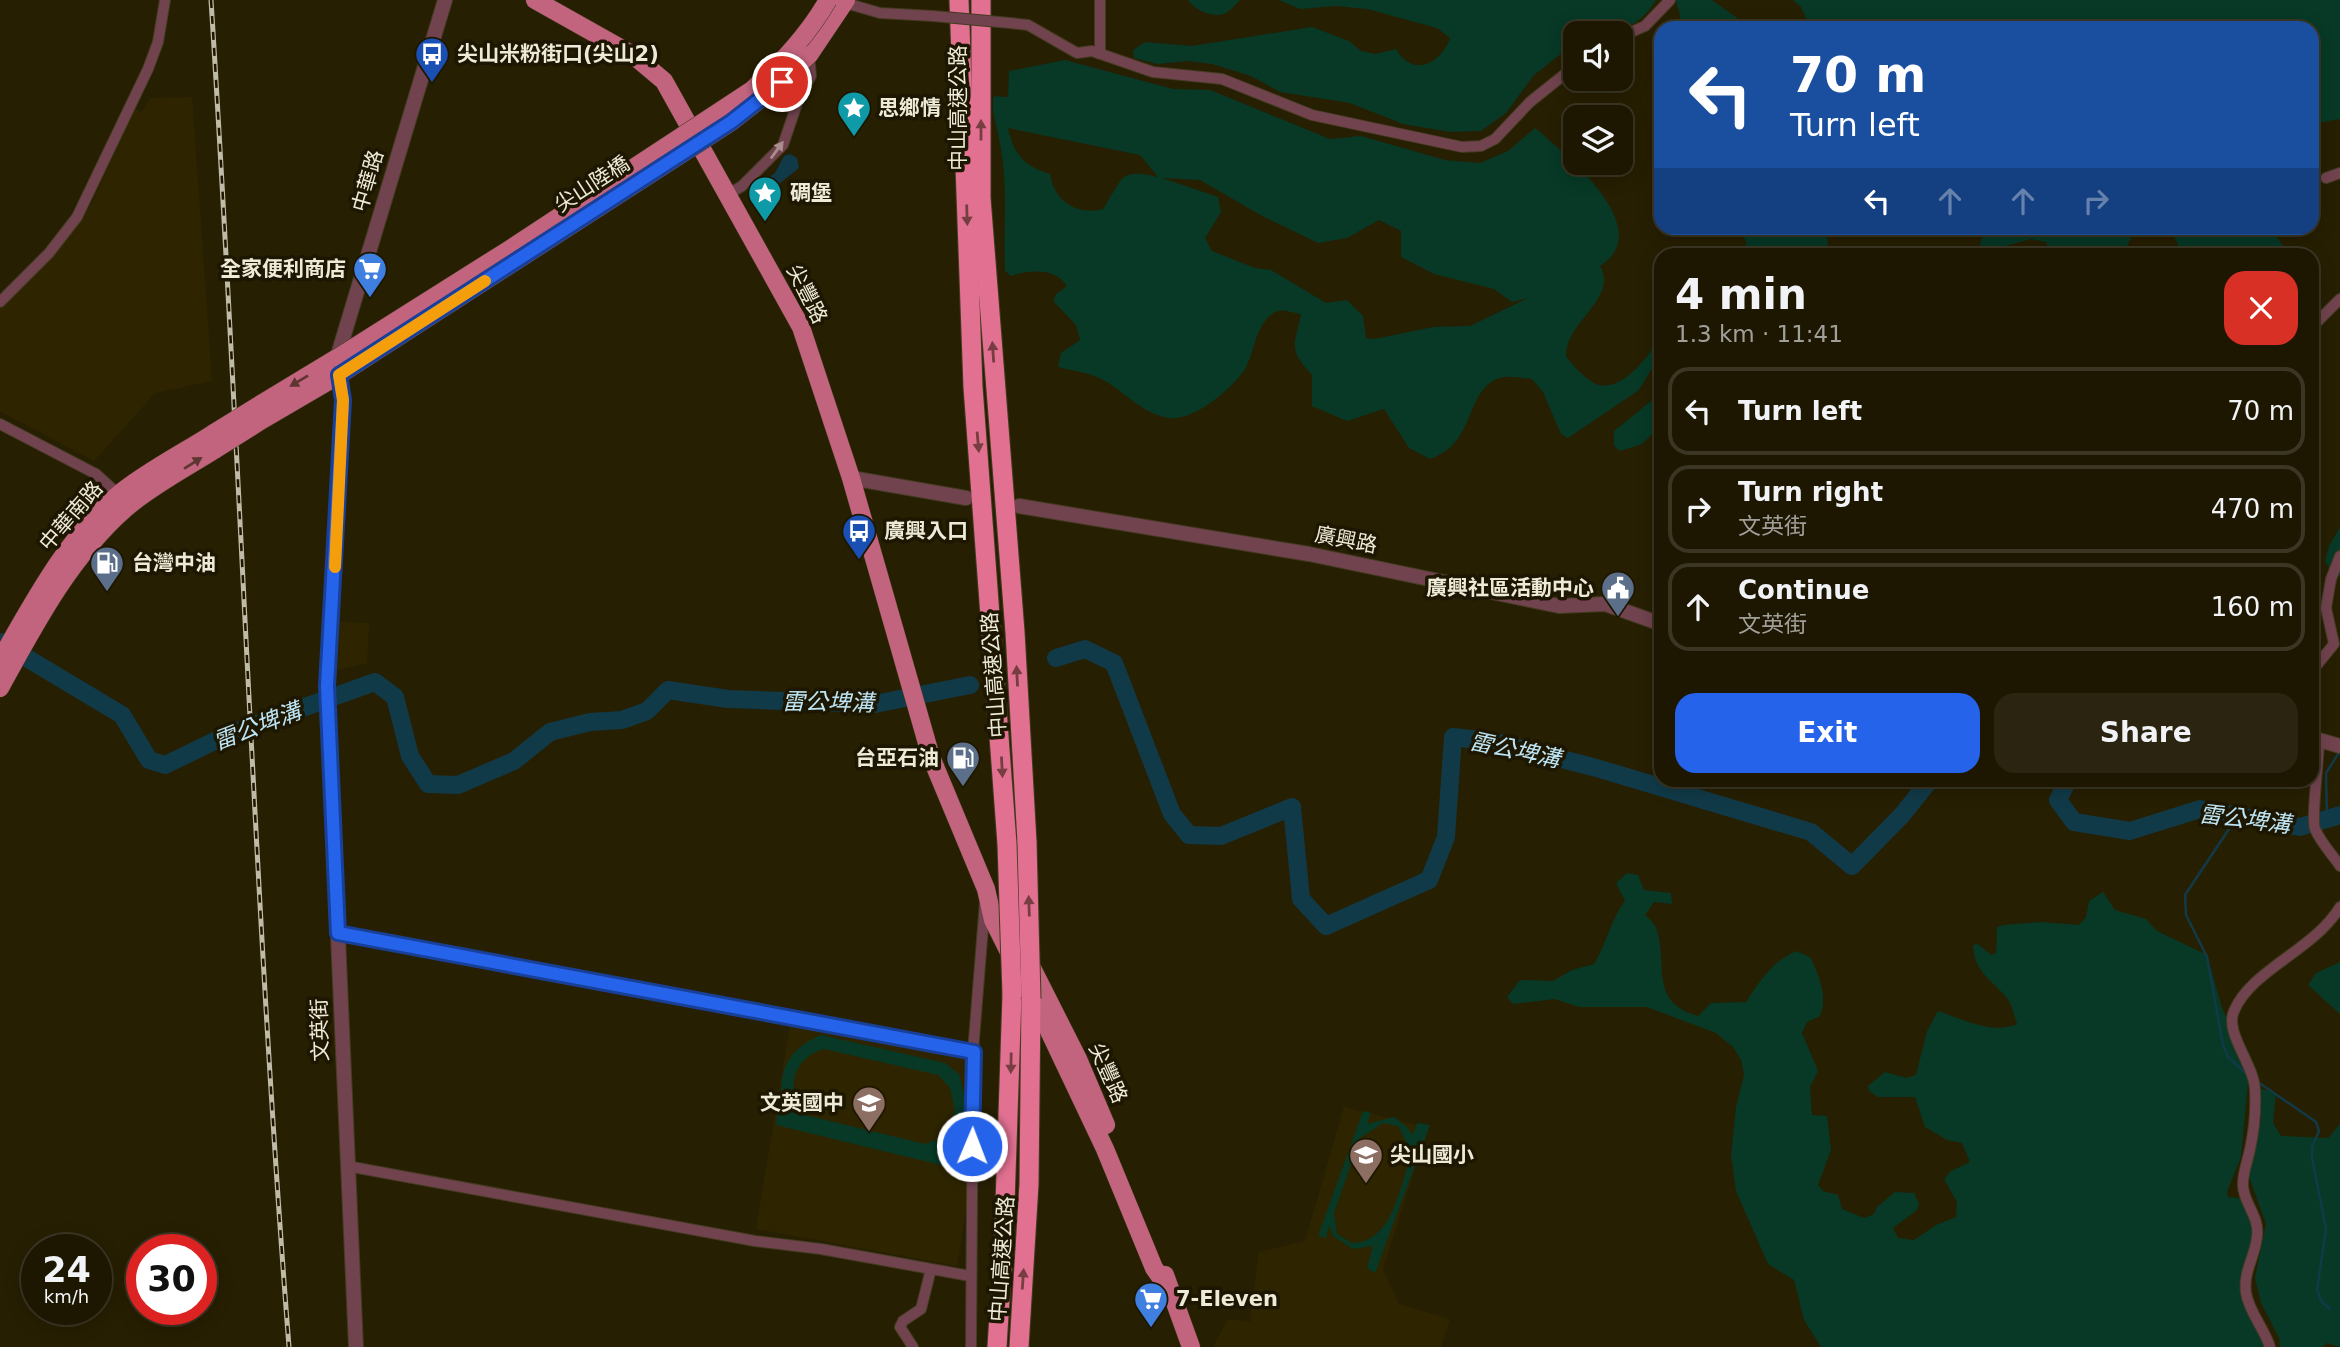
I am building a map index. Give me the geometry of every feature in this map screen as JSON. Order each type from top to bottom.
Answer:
[{"type":"highway","name":"中山高速公路","points":[[959,0],[973,387],[1007,844],[1022,997],[1030,1184],[1018,1347]]},
{"type":"highway","name":"中山高速公路","points":[[981,0],[981,198],[1015,632],[1027,842],[1022,997],[997,1347]]},
{"type":"main road","name":"尖豐路","points":[[535,0],[648,65],[664,81],[801,327],[851,478],[921,722],[954,819],[986,889],[993,920],[1046,1022],[1105,1149],[1154,1268],[1166,1284],[1191,1347]]},
{"type":"main road","name":"尖山陸橋","points":[[338,367],[752,90],[839,1]]},
{"type":"main road","name":"尖山陸橋","points":[[338,367],[731,122],[782,82],[809,55],[839,1]]},
{"type":"main road","name":"中華南路","points":[[5,661],[69,561],[104,529],[123,501],[261,412],[338,367]]},
{"type":"main road","points":[[0,688],[5,661]]},
{"type":"street","points":[[0,302],[48,253],[77,217],[148,69],[158,42],[165,0]]},
{"type":"street","name":"中華路","points":[[338,367],[445,0]]},
{"type":"street","points":[[1100,0],[1100,54]]},
{"type":"street","points":[[1633,31],[1645,26],[1670,0]]},
{"type":"street","points":[[839,1],[880,13],[1028,25],[1077,53],[1100,54],[1153,72],[1222,79],[1312,116],[1374,126],[1462,147],[1481,146],[1495,139],[1530,102],[1563,76]]},
{"type":"street","points":[[727,195],[764,166],[783,145],[800,95],[811,76],[809,55]]},
{"type":"street","points":[[2326,178],[2340,173]]},
{"type":"street","points":[[2319,320],[2340,299]]},
{"type":"street","name":"文英街","points":[[338,367],[343,400],[327,711],[356,1347]]},
{"type":"street","points":[[0,424],[96,474],[123,501]]},
{"type":"street","points":[[851,478],[966,498]]},
{"type":"street","name":"廣興路","points":[[1019,506],[1313,555],[1559,606],[1605,604],[1654,622]]},
{"type":"street","points":[[2319,662],[2334,644],[2326,608],[2329,586],[2340,556]]},
{"type":"street","points":[[2319,741],[2339,745]]},
{"type":"street","points":[[2317,787],[2313,822],[2340,866]]},
{"type":"street","points":[[971,1347],[974,1052],[986,889]]},
{"type":"street","points":[[2270,1347],[2246,1296],[2245,1279],[2258,1225],[2243,1185],[2252,1137],[2254,1082],[2249,1062],[2239,1048],[2231,1021],[2241,999],[2265,974],[2310,942],[2340,908]]},
{"type":"street","points":[[338,933],[974,1052]]},
{"type":"street","points":[[347,1166],[755,1241],[821,1249],[970,1276]]},
{"type":"street","points":[[913,1347],[900,1327],[925,1301],[931,1269]]},
{"type":"shaded area","points":[[192,97],[212,381],[155,393],[94,461],[0,411],[0,309],[57,252],[92,203],[134,109],[142,112],[150,98]]},
{"type":"shaded area","points":[[337,622],[369,623],[367,663],[334,671]]},
{"type":"shaded area","name":"文英國中","points":[[790,1026],[967,1058],[966,1209],[957,1266],[756,1229]]},
{"type":"shaded area","name":"尖山國小","points":[[1344,1107],[1428,1128],[1383,1269],[1399,1304],[1450,1319],[1441,1347],[1213,1347],[1228,1319],[1250,1322],[1259,1252],[1305,1241]]},
{"type":"green space","points":[[1188,0],[1240,0],[1226,13],[1216,15],[1200,10]]},
{"type":"green space","points":[[1279,0],[1656,0],[1633,24],[1633,21],[1563,21],[1563,52],[1534,75],[1506,113],[1481,131],[1450,132],[1403,124],[1350,103],[1280,92],[1251,76],[1212,64],[1188,61],[1157,64],[1134,58],[1133,50],[1145,42],[1192,46],[1312,27],[1349,41],[1361,51],[1375,54],[1396,49],[1403,58],[1418,65],[1433,61],[1446,47],[1450,38],[1437,28],[1367,9],[1335,6],[1300,9]]},
{"type":"green space","points":[[1676,0],[1712,0],[1741,21],[1681,21]]},
{"type":"green space","points":[[1793,0],[2340,0],[2340,119],[2319,123],[2319,21],[1807,21],[1801,7]]},
{"type":"green space","points":[[1065,60],[1173,89],[1210,90],[1330,139],[1361,136],[1445,160],[1480,163],[1508,151],[1535,128],[1563,152],[1563,175],[1586,175],[1600,192],[1613,212],[1619,232],[1615,250],[1600,266],[1604,278],[1603,289],[1574,332],[1566,356],[1581,373],[1599,385],[1607,386],[1622,380],[1637,368],[1654,345],[1654,369],[1639,390],[1568,438],[1561,434],[1543,392],[1532,379],[1499,378],[1480,394],[1456,441],[1430,459],[1409,448],[1384,409],[1347,421],[1312,406],[1312,375],[1299,359],[1295,346],[1301,314],[1281,310],[1263,323],[1245,369],[1239,377],[1212,402],[1180,418],[1152,413],[1100,378],[1058,367],[1061,353],[1080,340],[1076,325],[1054,302],[1055,295],[1067,286],[1062,280],[1049,273],[1026,272],[1011,276],[1005,271],[1004,172],[994,117],[994,96],[1008,97],[1009,71]],"holes":[[[1008,128],[1140,155],[1158,177],[1129,175],[1119,182],[1103,209],[1093,211],[1076,208],[1056,192],[1050,174],[1033,167],[1022,158],[1013,145]],[[1162,178],[1200,180],[1262,216],[1318,243],[1347,238],[1379,220],[1401,231],[1401,257],[1434,274],[1494,289],[1512,302],[1528,298],[1470,326],[1433,327],[1374,339],[1366,338],[1363,316],[1347,300],[1326,303],[1271,270],[1255,268],[1212,251],[1205,238],[1221,212],[1218,197]]]},
{"type":"green space","points":[[1742,235],[1827,235],[1828,248],[1744,248],[1747,243]]},
{"type":"green space","points":[[1983,235],[2132,235],[2126,248],[2048,248],[2046,242],[2031,239],[2002,248],[1979,248]]},
{"type":"green space","points":[[2173,235],[2275,235],[2285,248],[2180,248]]},
{"type":"green space","points":[[1654,399],[1654,432],[1642,444],[1620,451],[1614,446],[1614,431]]},
{"type":"green space","points":[[2340,527],[2340,576],[2333,575],[2325,561],[2329,546]]},
{"type":"green space","points":[[1627,873],[1638,875],[1644,890],[1671,893],[1672,904],[1654,902],[1645,915],[1656,928],[1666,991],[1682,1010],[1698,1016],[1711,1003],[1746,1002],[1767,972],[1780,960],[1797,951],[1811,958],[1822,986],[1823,1001],[1820,1016],[1807,1022],[1802,1033],[1818,1071],[1810,1087],[1812,1115],[1827,1116],[1831,1150],[1818,1185],[1823,1191],[1838,1195],[1842,1209],[1864,1218],[1874,1214],[1877,1207],[1895,1192],[1914,1193],[1919,1203],[1917,1210],[1893,1228],[1898,1238],[1914,1240],[1936,1225],[1956,1217],[1957,1202],[1944,1179],[1951,1171],[1970,1162],[1962,1143],[1947,1140],[1925,1127],[1915,1097],[1878,1097],[1869,1091],[1868,1086],[1885,1072],[1906,1078],[1916,1075],[1927,1031],[1938,1011],[1988,1027],[2017,1024],[2008,1000],[1976,962],[1973,945],[1978,944],[1991,955],[1996,953],[1997,927],[2003,925],[2041,922],[2079,925],[2086,917],[2089,901],[2103,892],[2115,910],[2146,919],[2157,931],[2207,955],[2222,1008],[2245,1055],[2249,1073],[2241,1157],[2227,1192],[2228,1197],[2248,1199],[2256,1220],[2244,1273],[2267,1347],[1821,1347],[1804,1320],[1794,1280],[1768,1264],[1736,1191],[1731,1155],[1736,1107],[1744,1075],[1741,1060],[1733,1047],[1716,1033],[1647,1007],[1579,1007],[1555,999],[1513,1004],[1507,997],[1520,980],[1553,981],[1572,970],[1594,964],[1625,901],[1616,883]]},
{"type":"green space","points":[[2340,962],[2340,1014],[2308,985],[2316,973]]},
{"type":"green space","points":[[821,1035],[945,1063],[959,1074],[965,1099],[965,1119],[957,1135],[937,1151],[946,1154],[945,1166],[776,1125],[777,1113],[787,1115],[782,1089],[785,1067],[798,1049]],"holes":[[[824,1049],[938,1075],[950,1088],[955,1111],[943,1137],[925,1144],[805,1115],[795,1095],[795,1076],[799,1067],[813,1053]]]},
{"type":"green space","points":[[2259,1088],[2276,1093],[2273,1123],[2281,1136],[2328,1138],[2340,1124],[2340,1347],[2327,1343],[2323,1347],[2280,1347],[2279,1338],[2261,1303],[2255,1278],[2266,1224],[2248,1174],[2250,1147],[2261,1120]]},
{"type":"green space","points":[[1363,1111],[1371,1113],[1367,1124],[1394,1117],[1413,1135],[1417,1123],[1430,1125],[1375,1273],[1367,1268],[1373,1246],[1353,1249],[1333,1236],[1329,1226],[1326,1238],[1318,1236]],"holes":[[[1383,1123],[1398,1126],[1412,1153],[1399,1196],[1386,1223],[1377,1233],[1366,1240],[1352,1243],[1337,1234],[1334,1213],[1360,1138]]]},
{"type":"water","points":[[790,154],[797,158],[799,168],[780,183],[772,202],[760,204],[755,201],[756,187],[775,173],[784,156]]},
{"type":"waterway","name":"雷公埤溝","points":[[0,642],[122,715],[149,760],[165,765],[229,734],[375,682],[395,697],[410,756],[428,784],[458,785],[514,761],[550,732],[590,722],[622,720],[647,711],[668,690],[728,699],[875,704],[970,685]]},
{"type":"waterway","name":"雷公埤溝","points":[[1056,658],[1085,649],[1114,663],[1172,814],[1189,835],[1221,836],[1292,807],[1301,899],[1326,926],[1429,880],[1446,837],[1453,737],[1495,742],[1654,785]]},
{"type":"waterway","points":[[2327,819],[2326,773],[2340,751]]},
{"type":"waterway","name":"雷公埤溝","points":[[1660,787],[1811,832],[1852,866],[1902,815],[1924,787]]},
{"type":"waterway","name":"雷公埤溝","points":[[2064,787],[2058,800],[2074,822],[2130,831],[2200,809],[2300,827],[2340,815]]},
{"type":"waterway","points":[[2237,817],[2185,895],[2186,915],[2207,957],[2223,1045],[2228,1057],[2247,1074]]},
{"type":"waterway","points":[[2258,1082],[2316,1122],[2319,1131],[2312,1147],[2312,1158],[2326,1229],[2317,1290],[2321,1301],[2330,1309]]},
{"type":"railway","points":[[211,0],[266,1011],[289,1347]]},
{"type":"slow traffic","points":[[335,567],[343,400],[339,375],[485,281]]},
{"type":"place","name":"尖山米粉街口(尖山2)","points":[[432,84]]},
{"type":"place","name":"思鄉情","points":[[854,138]]},
{"type":"place","name":"碉堡","points":[[765,223]]},
{"type":"place","name":"全家便利商店","points":[[370,299]]},
{"type":"place","name":"廣興入口","points":[[859,561]]},
{"type":"place","name":"台灣中油","points":[[107,593]]},
{"type":"place","name":"廣興社區活動中心","points":[[1618,618]]},
{"type":"place","name":"台亞石油","points":[[963,788]]},
{"type":"place","name":"文英國中","points":[[869,1133]]},
{"type":"place","name":"尖山國小","points":[[1366,1185]]},
{"type":"place","name":"7-Eleven","points":[[1151,1329]]},
{"type":"route","points":[[782,82],[731,122],[339,375],[343,400],[327,686],[338,933],[974,1052],[972,1146]]}]
